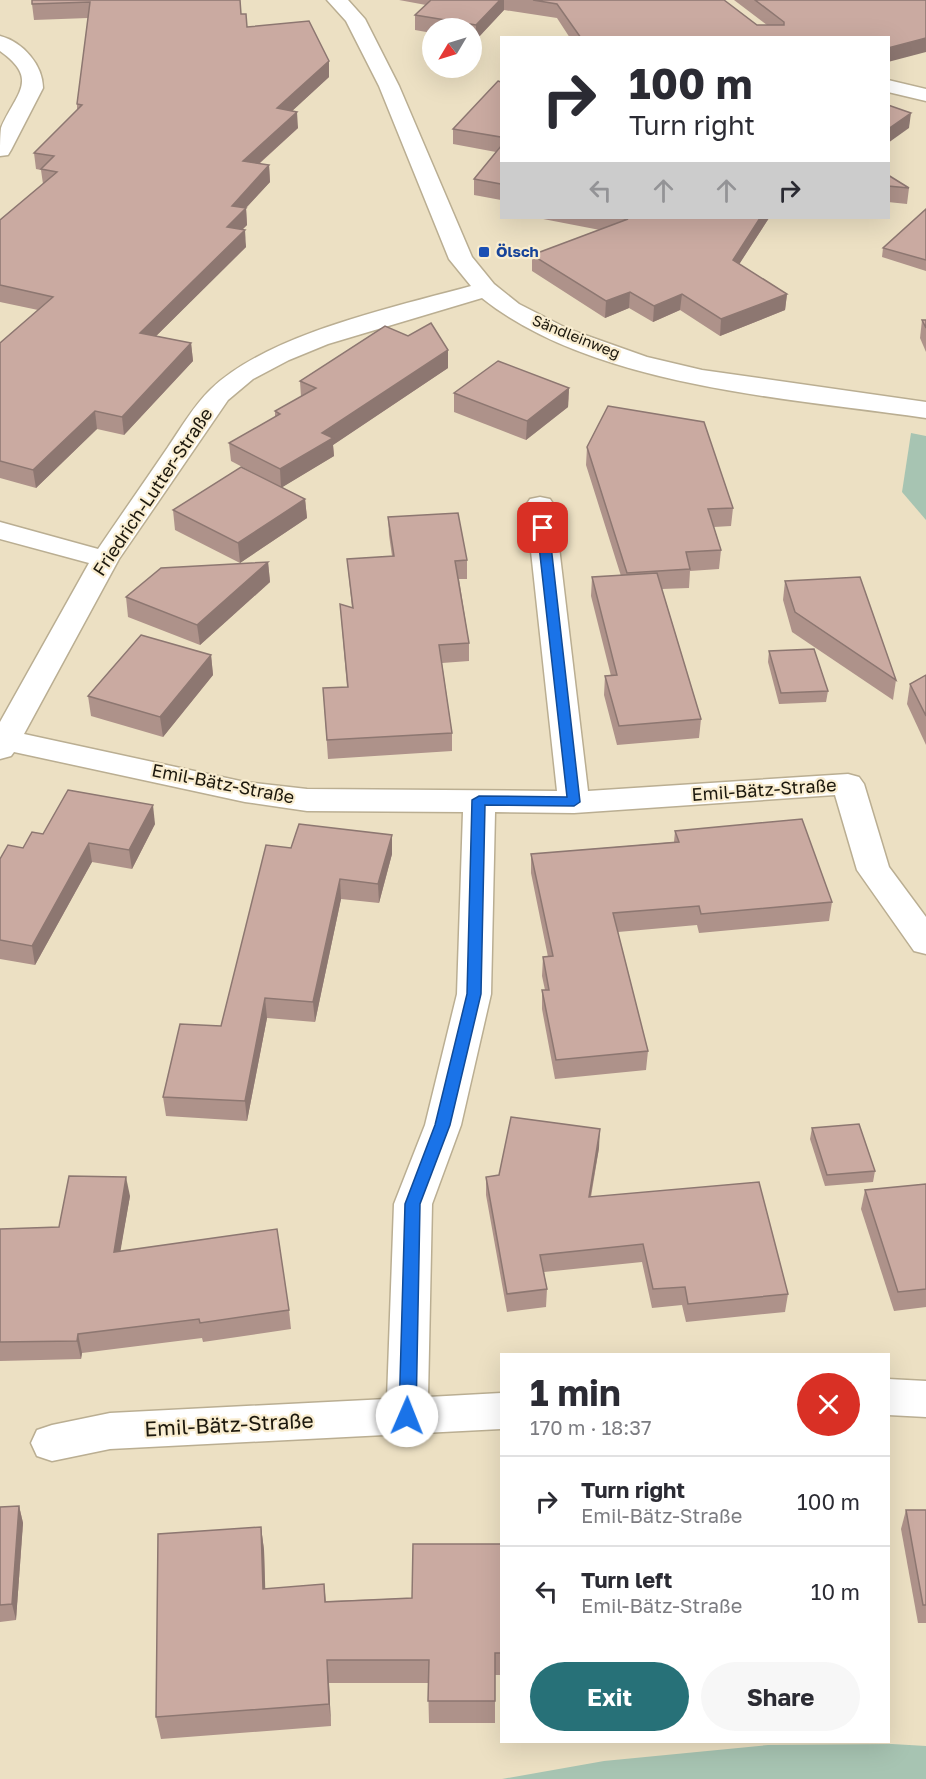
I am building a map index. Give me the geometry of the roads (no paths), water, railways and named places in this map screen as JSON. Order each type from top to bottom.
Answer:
[{"type":"street","name":"Sändleinweg","points":[[337,0],[355,19],[389,87],[461,259],[486,289],[511,309],[559,334],[639,363],[702,378],[926,410]]},
{"type":"street","points":[[0,42],[29,65],[34,81],[33,88],[0,150]]},
{"type":"street","points":[[890,86],[926,95]]},
{"type":"street","name":"Friedrich-Lutter-Straße","points":[[3,744],[105,559],[219,395],[244,374],[280,355],[319,339],[486,289]]},
{"type":"street","points":[[540,505],[574,802]]},
{"type":"street","points":[[0,530],[105,559]]},
{"type":"street","name":"Emil-Bätz-Straße","points":[[3,744],[245,792],[307,800],[574,802],[848,784],[873,870],[926,942]]},
{"type":"street","points":[[407,1416],[413,1204],[443,1125],[474,994],[479,800]]},
{"type":"street","points":[[890,1397],[926,1399]]},
{"type":"street","name":"Emil-Bätz-Straße","points":[[52,1443],[110,1431],[500,1411]]},
{"type":"place","name":"Ölsch","points":[[484,252]]}]
